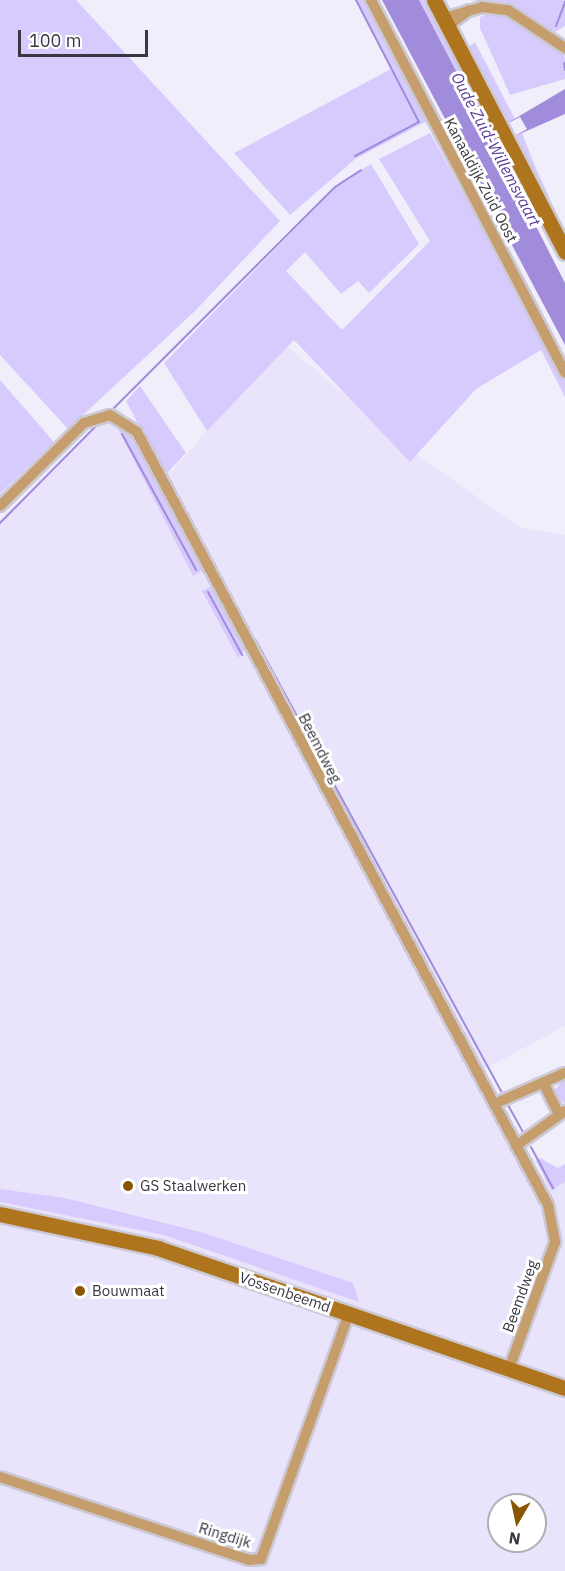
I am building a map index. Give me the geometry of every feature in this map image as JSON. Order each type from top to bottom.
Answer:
[{"type":"main road","points":[[434,0],[506,133],[565,252]]},
{"type":"main road","name":"Vossenbeemd","points":[[0,1214],[158,1248],[565,1388]]},
{"type":"street","name":"Kanaaldijk Zuid Oost","points":[[372,0],[565,373]]},
{"type":"street","points":[[446,22],[469,10],[508,10],[563,43]]},
{"type":"street","name":"Beemdweg","points":[[0,506],[84,423],[110,415],[137,432],[561,1233],[509,1369]]},
{"type":"street","points":[[494,1104],[565,1073]]},
{"type":"street","points":[[516,1146],[562,1113],[543,1084]]},
{"type":"street","name":"Ringdijk","points":[[0,1477],[249,1560],[261,1559],[349,1313]]},
{"type":"shaded area","points":[[0,0],[76,0],[280,221],[195,311],[68,429],[0,355]]},
{"type":"shaded area","points":[[356,0],[366,0],[427,121],[355,159],[290,215],[234,153],[391,69]]},
{"type":"shaded area","points":[[419,0],[429,0],[493,130],[486,128]]},
{"type":"shaded area","points":[[469,0],[565,0],[565,26],[555,32],[508,5]]},
{"type":"shaded area","points":[[491,13],[508,15],[538,33],[565,57],[565,79],[510,95],[480,28],[480,17]]},
{"type":"shaded area","points":[[475,42],[515,119],[507,124],[467,48]]},
{"type":"shaded area","points":[[430,133],[565,379],[565,397],[541,350],[476,389],[410,462],[294,340],[207,431],[164,363],[342,181],[371,164],[419,244],[369,293],[358,281],[341,294],[305,252],[286,271],[342,330],[430,241],[379,159]]},
{"type":"shaded area","points":[[522,133],[535,166],[555,210],[514,137]]},
{"type":"shaded area","points":[[283,343],[413,452],[521,528],[565,535],[565,1026],[483,1070],[542,1180],[565,1169],[565,1571],[0,1571],[0,520],[117,405],[171,472]]},
{"type":"shaded area","points":[[0,380],[54,442],[0,494]]},
{"type":"shaded area","points":[[140,386],[186,453],[165,475],[126,401]]},
{"type":"shaded area","points":[[118,411],[203,570],[193,576],[111,415]]},
{"type":"shaded area","points":[[212,586],[245,649],[238,658],[202,591]]},
{"type":"shaded area","points":[[565,1078],[565,1105],[553,1092]]},
{"type":"shaded area","points":[[540,1158],[558,1168],[565,1164],[565,1182],[551,1190],[536,1161]]},
{"type":"shaded area","points":[[0,1189],[65,1198],[204,1233],[353,1283],[359,1302],[164,1235],[0,1202]]},
{"type":"water","name":"Oude Zuid-Willemsvaart","points":[[382,0],[419,0],[486,128],[496,130],[565,89],[565,114],[502,142],[498,152],[565,283],[565,345]]},
{"type":"pier","points":[[520,117],[527,129],[502,143],[495,130]]},
{"type":"waterway","points":[[355,156],[419,122],[356,0]]},
{"type":"waterway","points":[[556,26],[565,2]]},
{"type":"waterway","points":[[564,63],[565,70]]},
{"type":"waterway","points":[[112,410],[335,187],[361,170]]},
{"type":"waterway","points":[[0,523],[99,423]]},
{"type":"waterway","points":[[122,434],[196,570]]},
{"type":"waterway","points":[[208,592],[242,655]]},
{"type":"waterway","points":[[255,639],[501,1091]]},
{"type":"waterway","points":[[508,1105],[523,1132]]},
{"type":"waterway","points":[[531,1147],[553,1188]]},
{"type":"place","name":"GS Staalwerken","points":[[128,1186]]},
{"type":"place","name":"Bouwmaat","points":[[80,1291]]}]
